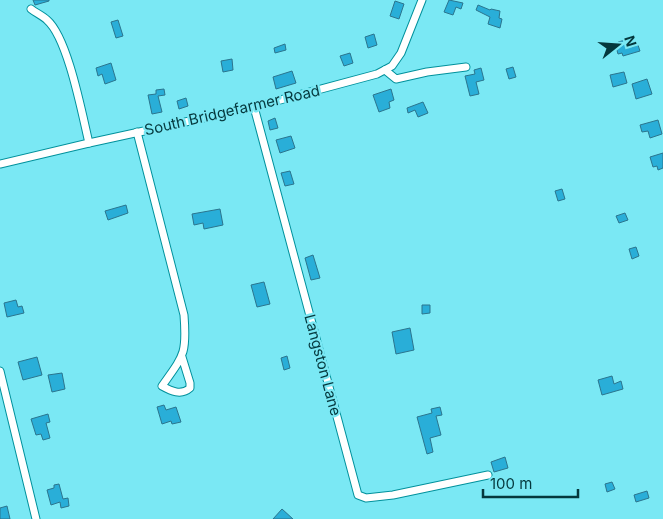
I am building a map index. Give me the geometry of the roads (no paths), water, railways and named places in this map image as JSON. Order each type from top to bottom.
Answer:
[{"type":"street","name":"South Bridgefarmer Road","points":[[0,164],[89,142],[254,106],[377,74],[392,66],[401,53],[422,0]]},
{"type":"street","points":[[31,10],[48,20],[59,36],[66,55],[89,142]]},
{"type":"street","points":[[385,70],[396,79],[466,66]]},
{"type":"street","name":"Langston Lane","points":[[254,106],[358,495],[366,498],[393,495],[488,475]]},
{"type":"street","points":[[137,132],[184,315],[186,342],[182,357],[162,386],[172,392],[181,393],[190,388],[182,357]]},
{"type":"street","points":[[0,371],[36,519]]}]
